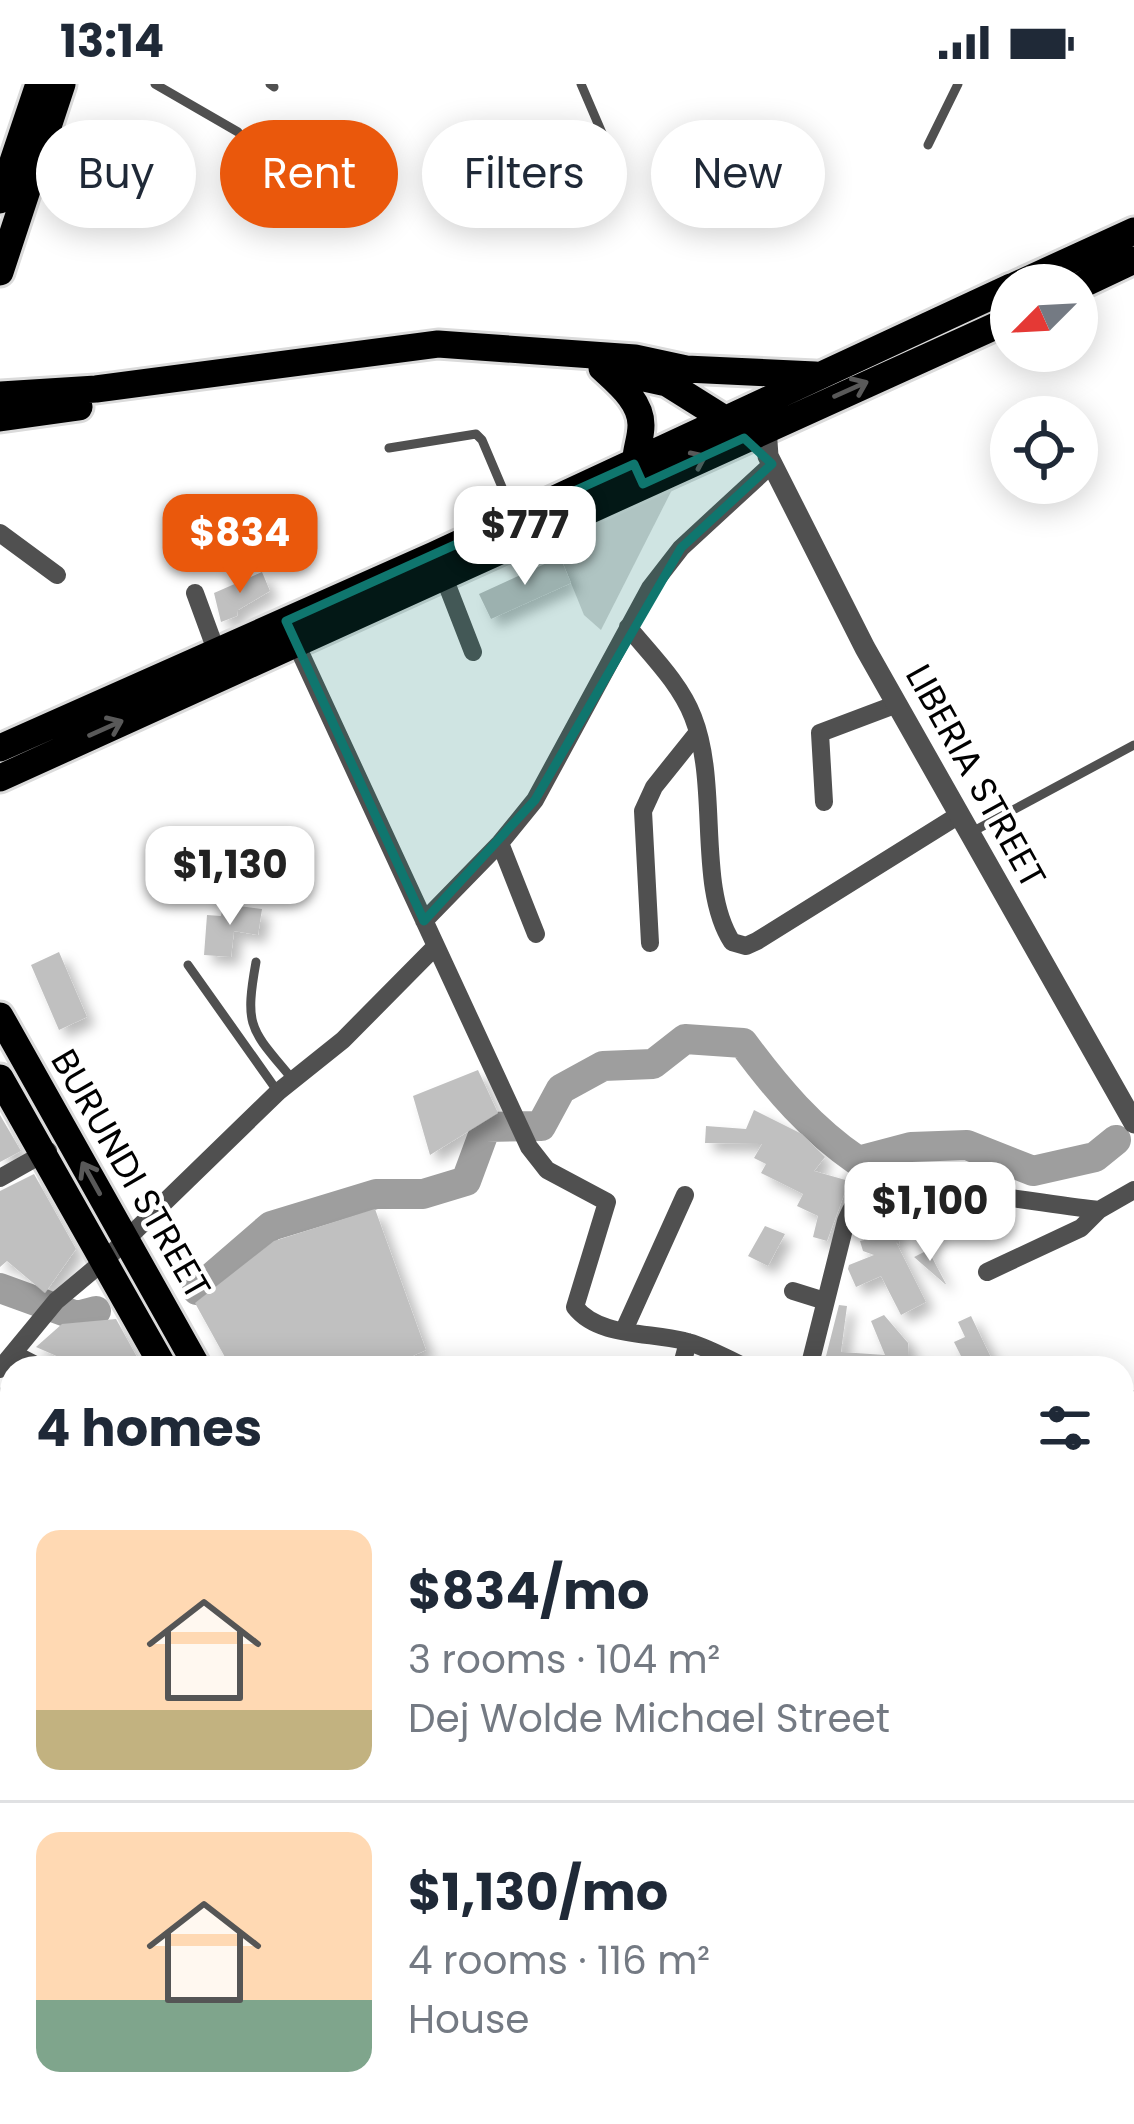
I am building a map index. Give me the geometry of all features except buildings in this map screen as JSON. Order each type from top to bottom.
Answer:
[{"type":"main road","points":[[0,200],[39,84]]},
{"type":"main road","points":[[0,272],[19,143],[62,84]]},
{"type":"main road","points":[[1060,264],[1134,230]]},
{"type":"main road","points":[[1098,277],[1134,260]]},
{"type":"main road","points":[[755,435],[820,375],[990,296]]},
{"type":"main road","points":[[439,565],[516,518],[755,435],[990,328]]},
{"type":"main road","points":[[0,418],[437,344],[635,358],[686,369],[820,375]]},
{"type":"main road","points":[[0,375],[11,394],[356,360],[602,368],[667,383],[755,435]]},
{"type":"main road","points":[[602,368],[629,394],[642,421],[639,474]]},
{"type":"main road","points":[[686,369],[755,435]]},
{"type":"main road","points":[[0,778],[291,632],[639,474]]},
{"type":"main road","points":[[0,748],[218,652],[291,632]]},
{"type":"main road","name":"BURUNDI STREET","points":[[0,1016],[191,1356]]},
{"type":"main road","name":"BURUNDI STREET","points":[[0,1078],[157,1356]]},
{"type":"street","points":[[424,921],[535,800],[628,627],[755,435]]},
{"type":"street","name":"LIBERIA STREET","points":[[755,435],[897,704],[1134,1123]]},
{"type":"street","points":[[0,533],[57,575]]},
{"type":"street","points":[[439,565],[473,652]]},
{"type":"street","points":[[195,592],[218,652]]},
{"type":"street","points":[[628,627],[682,696],[698,732],[707,773],[714,890],[728,936],[739,946],[757,941],[964,824]]},
{"type":"street","points":[[291,632],[529,1147],[547,1170],[607,1202],[575,1307],[591,1321],[688,1342],[720,1356]]},
{"type":"street","points":[[824,802],[820,733],[897,704]]},
{"type":"street","points":[[650,944],[643,811],[654,787],[698,732]]},
{"type":"street","points":[[500,843],[536,934]]},
{"type":"street","points":[[12,1356],[56,1301],[286,1086],[343,1040],[435,946]]},
{"type":"street","points":[[0,1178],[69,1139]]},
{"type":"street","points":[[987,1272],[1081,1228],[1099,1210],[1134,1190]]},
{"type":"street","points":[[812,1356],[851,1207],[869,1194],[947,1192],[1099,1210]]},
{"type":"street","points":[[624,1330],[685,1195]]},
{"type":"street","points":[[793,1292],[825,1301]]},
{"type":"street","points":[[684,1356],[688,1342]]},
{"type":"lane","points":[[155,84],[220,122]]},
{"type":"lane","points":[[581,84],[596,120]]},
{"type":"lane","points":[[928,145],[958,84]]},
{"type":"lane","points":[[388,448],[476,434],[516,518]]},
{"type":"lane","points":[[964,824],[1134,745]]},
{"type":"lane","points":[[256,962],[249,1017],[286,1086]]},
{"type":"lane","points":[[188,965],[286,1086]]},
{"type":"highlighted area","points":[[744,438],[772,464],[681,548],[535,800],[424,921],[286,621],[634,464],[643,484]]},
{"type":"shaded area","points":[[681,472],[601,630],[584,615],[551,534]]},
{"type":"waterway","points":[[197,1290],[271,1226],[376,1194],[423,1194],[466,1181],[486,1127],[541,1126],[561,1089],[603,1066],[653,1064],[685,1039],[743,1043],[796,1107],[858,1161],[911,1147],[967,1145],[1033,1171],[1095,1157],[1116,1140]]},
{"type":"waterway","points":[[0,1288],[77,1316],[96,1311]]}]
